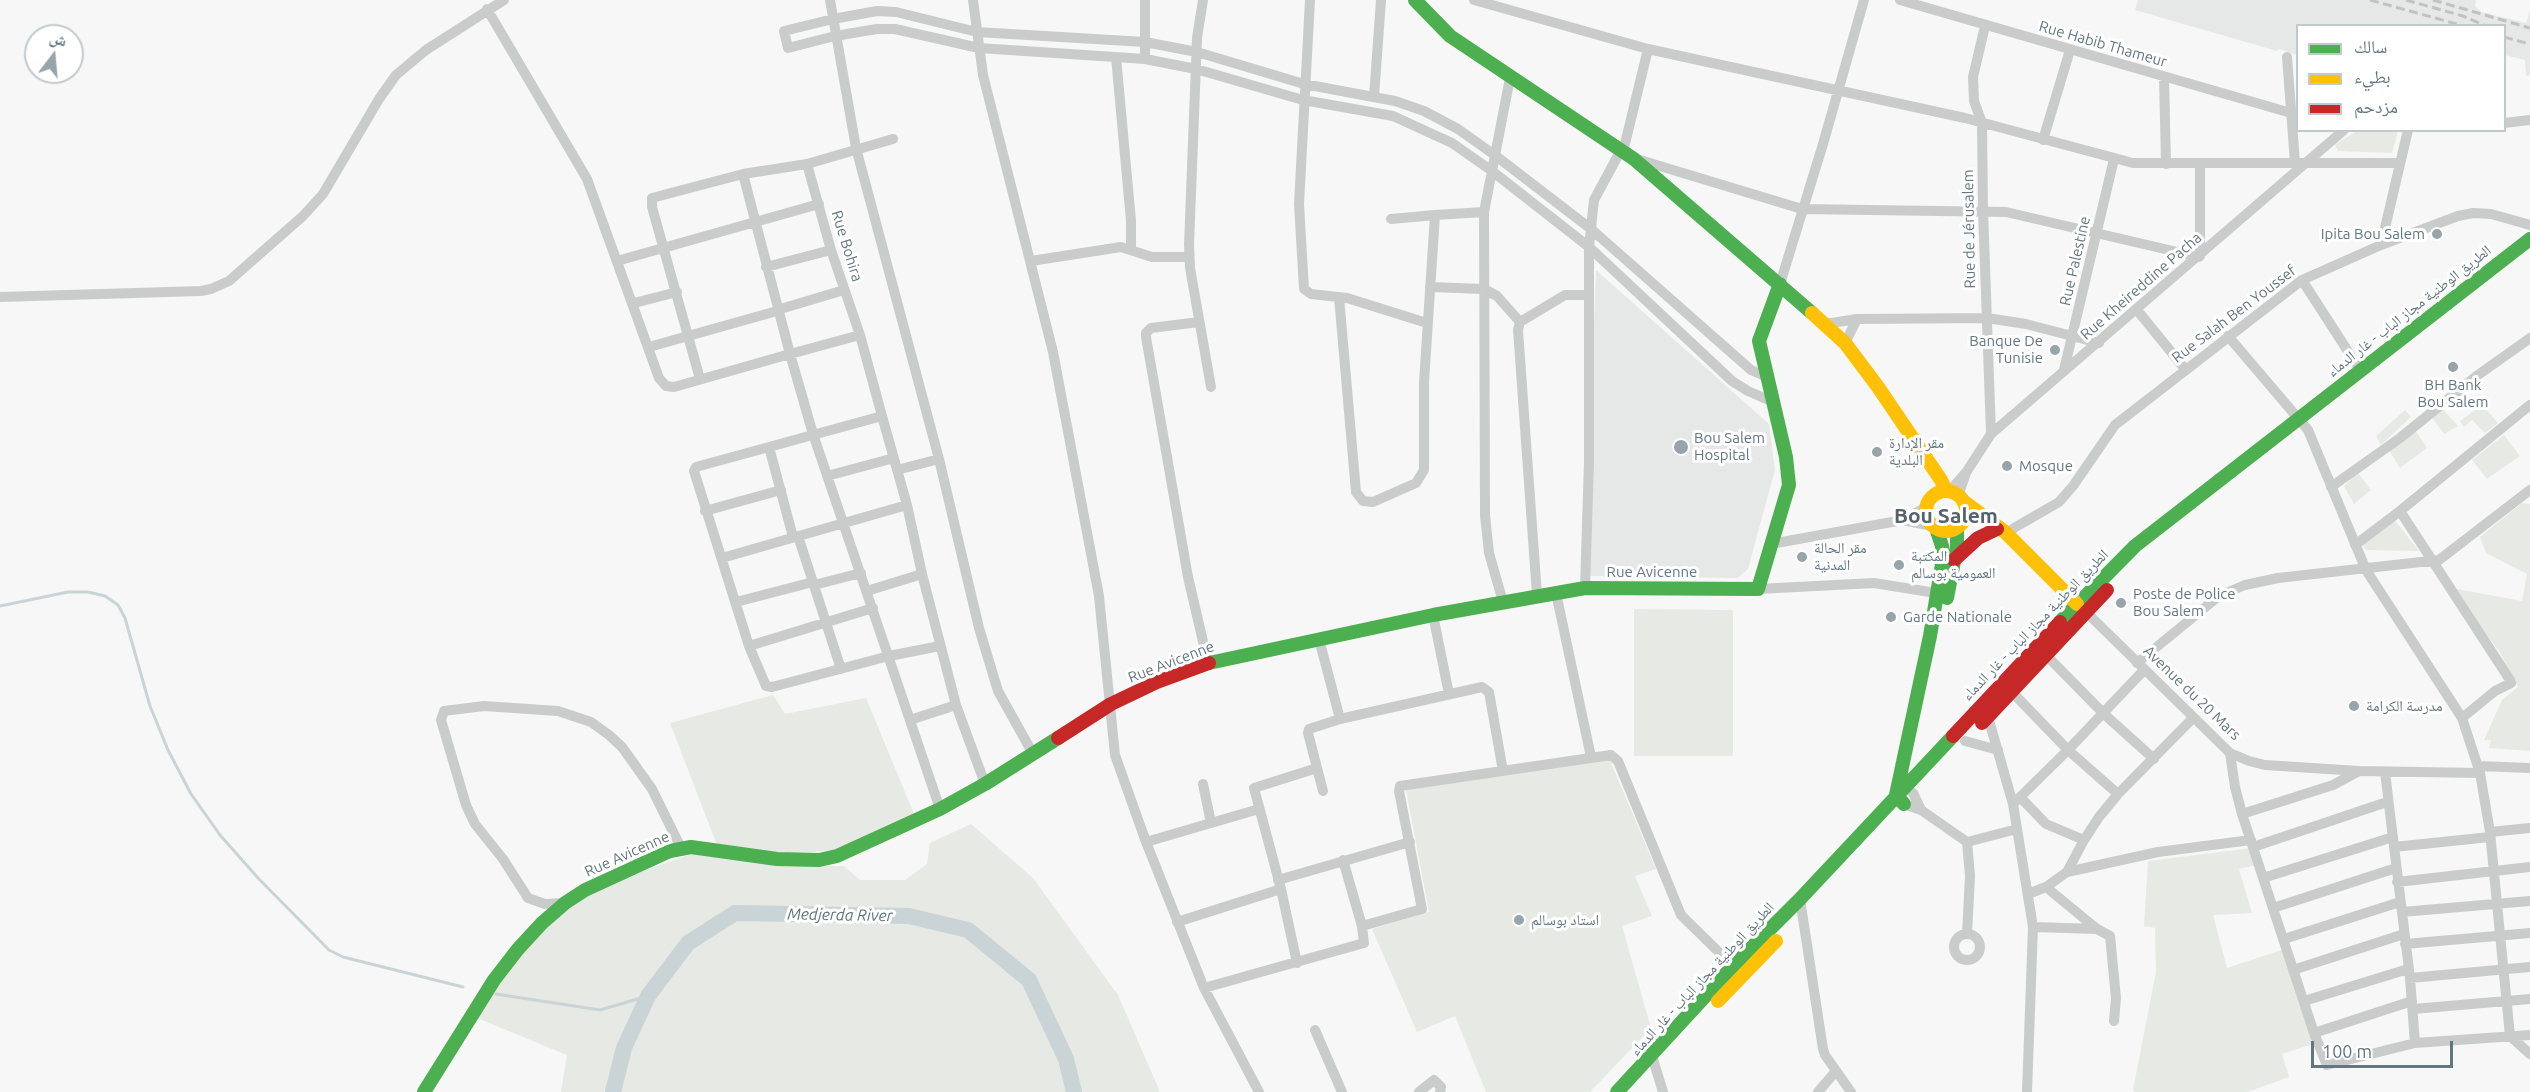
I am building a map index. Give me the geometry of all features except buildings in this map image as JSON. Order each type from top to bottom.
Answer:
[{"type":"main road","points":[[1415,0],[1449,36],[1626,154],[1825,324],[1845,344],[1878,387],[1965,516],[1959,526],[1954,560],[1943,594],[1905,794]]},
{"type":"main road","name":"الطريق الوطنية مجاز الباب - غار الدماء","points":[[1632,1092],[1654,1061],[1685,1027],[2082,608],[2135,546],[2403,348],[2530,239]]},
{"type":"main road","name":"الطريق الوطنية مجاز الباب - غار الدماء","points":[[2301,423],[2360,370],[2464,295],[2530,253]]},
{"type":"main road","points":[[1758,589],[1789,485],[1786,457],[1759,341],[1780,284]]},
{"type":"main road","points":[[1943,594],[1943,555],[1934,527],[1928,520],[1926,507],[1950,495]]},
{"type":"main road","name":"Avenue du 20 Mars","points":[[1950,495],[2003,531],[2082,608]]},
{"type":"main road","points":[[1934,527],[1951,530],[1959,526],[2003,531]]},
{"type":"main road","points":[[1954,560],[1978,538],[2003,531]]},
{"type":"main road","name":"Rue Avicenne","points":[[424,1092],[494,980],[518,949],[565,903],[596,885],[681,848],[691,847],[777,859],[819,860],[854,850],[940,809],[985,784],[1032,752],[1111,704],[1157,682],[1209,663],[1433,615],[1585,588],[1758,589]]},
{"type":"main road","name":"الطريق الوطنية مجاز الباب - غار الدماء","points":[[1905,794],[1965,741],[2012,692],[2046,655],[2082,608]]},
{"type":"main road","name":"الطريق الوطنية مجاز الباب - غار الدماء","points":[[1714,997],[1733,966],[1801,906]]},
{"type":"main road","name":"الطريق الوطنية مجاز الباب - غار الدماء","points":[[1617,1092],[1654,1061]]},
{"type":"street","points":[[0,297],[201,291],[212,289],[229,281],[303,216],[323,194],[379,99],[396,75],[426,50],[504,0]]},
{"type":"street","points":[[830,0],[856,148],[939,459],[992,674],[998,691],[1032,752]]},
{"type":"street","points":[[973,0],[979,48],[1002,153],[1053,352],[1097,585],[1115,755],[1146,842],[1204,988],[1259,1092]]},
{"type":"street","points":[[1145,0],[1146,59]]},
{"type":"street","points":[[1203,0],[1196,69],[1189,257],[1211,387]]},
{"type":"street","points":[[1310,0],[1299,204],[1303,284],[1306,292],[1339,297],[1427,323]]},
{"type":"street","points":[[1374,97],[1381,0]]},
{"type":"street","points":[[1474,0],[1648,49],[1982,123],[2133,163],[2399,163]]},
{"type":"street","points":[[1780,284],[1824,144],[1837,90],[1864,0]]},
{"type":"street","name":"Rue Habib Thameur","points":[[1900,0],[2295,115]]},
{"type":"street","points":[[487,9],[587,179],[663,385],[674,387],[860,335]]},
{"type":"street","points":[[1767,377],[1751,370],[1591,229],[1458,129],[1424,111],[1395,101],[1304,84],[1197,52],[1145,42],[977,32],[896,12],[877,11],[784,31],[788,48],[835,36],[878,29],[895,29],[979,48],[1146,59],[1196,69],[1303,100],[1393,116],[1452,143],[1492,171],[1589,247],[1732,381],[1773,402]]},
{"type":"street","name":"Rue de Jérusalem","points":[[1985,26],[1973,77],[1974,101],[1982,123],[1991,434]]},
{"type":"street","points":[[1585,588],[1589,462],[1589,247],[1594,200],[1626,154],[1648,49]]},
{"type":"street","points":[[2043,140],[2070,50]]},
{"type":"street","points":[[1116,57],[1131,221],[1131,249]]},
{"type":"street","points":[[2287,57],[2295,115],[2295,163]]},
{"type":"street","points":[[2164,77],[2166,164]]},
{"type":"street","points":[[1503,602],[1489,553],[1485,515],[1484,213],[1510,78]]},
{"type":"street","points":[[2506,123],[2530,120]]},
{"type":"street","name":"Rue Kheireddine Pacha","points":[[1950,495],[1991,434],[2342,132]]},
{"type":"street","points":[[2381,245],[2407,132]]},
{"type":"street","points":[[700,380],[652,198],[742,174],[807,164],[893,139]]},
{"type":"street","points":[[1626,154],[1802,209],[1983,210],[2035,217],[2199,256],[2200,164]]},
{"type":"street","name":"Rue Palestine","points":[[2064,370],[2114,159]]},
{"type":"street","name":"Rue Bohira","points":[[807,164],[831,250],[860,335],[907,505],[922,574],[956,705],[985,784]]},
{"type":"street","points":[[742,174],[777,310],[813,434],[940,809]]},
{"type":"street","points":[[618,261],[663,246],[819,204]]},
{"type":"street","points":[[1391,219],[1484,213]]},
{"type":"street","name":"Rue Salah Ben Youssef","points":[[2003,531],[2014,528],[2059,502],[2073,486],[2115,425],[2302,280],[2381,245],[2458,216],[2473,213],[2491,214],[2530,225]]},
{"type":"street","points":[[1339,297],[1356,492],[1363,501],[1373,502],[1416,483],[1424,470],[1424,382],[1435,215]]},
{"type":"street","points":[[1030,261],[1121,247],[1152,257],[1189,257]]},
{"type":"street","points":[[766,267],[831,250]]},
{"type":"street","points":[[2302,280],[2360,370]]},
{"type":"street","points":[[1430,287],[1484,289],[1497,296],[1520,322]]},
{"type":"street","points":[[649,347],[844,290]]},
{"type":"street","points":[[634,303],[677,292]]},
{"type":"street","points":[[1537,595],[1518,330],[1520,322],[1565,295],[1589,295]]},
{"type":"street","points":[[2137,310],[2185,369]]},
{"type":"street","points":[[1825,324],[1857,319],[1987,318],[2073,335],[2098,344]]},
{"type":"street","points":[[1845,344],[1857,319]]},
{"type":"street","points":[[1199,322],[1151,328],[1146,333],[1188,577],[1209,663]]},
{"type":"street","points":[[2228,336],[2301,423],[2366,570],[2462,718],[2479,770],[2490,835],[2510,1036],[2530,1054]]},
{"type":"street","points":[[2331,487],[2400,438],[2478,375],[2530,338]]},
{"type":"street","points":[[2355,545],[2530,405]]},
{"type":"street","points":[[882,416],[694,468],[705,511],[749,646],[765,683],[769,687],[889,656],[940,646]]},
{"type":"street","points":[[769,447],[781,490],[841,669]]},
{"type":"street","points":[[827,476],[894,458]]},
{"type":"street","points":[[897,470],[939,459]]},
{"type":"street","points":[[705,511],[781,490]]},
{"type":"street","points":[[2017,800],[2104,714],[2141,667],[2219,596],[2245,585],[2278,578],[2439,561],[2530,490]]},
{"type":"street","points":[[722,558],[907,505]]},
{"type":"street","points":[[1771,544],[1903,520],[1926,507]]},
{"type":"street","points":[[2400,511],[2511,682],[2495,691],[2462,718]]},
{"type":"street","points":[[1903,520],[1934,527]]},
{"type":"street","points":[[736,602],[861,573]]},
{"type":"street","points":[[867,591],[922,574]]},
{"type":"street","points":[[1758,589],[1874,583],[1943,594]]},
{"type":"street","points":[[1556,593],[1591,758]]},
{"type":"street","points":[[749,646],[873,608]]},
{"type":"street","name":"Avenue du 20 Mars","points":[[2082,608],[2230,753],[2249,761],[2265,765],[2385,772],[2530,768]]},
{"type":"street","points":[[1433,615],[1449,694]]},
{"type":"street","points":[[1319,639],[1340,719]]},
{"type":"street","points":[[2046,655],[2104,714],[2154,759]]},
{"type":"street","points":[[1323,791],[1308,731],[1311,727],[1482,687],[1488,689],[1503,771]]},
{"type":"street","points":[[2012,692],[2068,750],[2118,794]]},
{"type":"street","points":[[910,720],[956,705]]},
{"type":"street","points":[[565,903],[544,904],[528,898],[503,859],[479,831],[466,806],[441,720],[444,711],[484,706],[558,711],[591,722],[622,747],[647,782],[665,813],[681,848]]},
{"type":"street","points":[[1988,717],[2017,800],[2017,829],[2033,927],[2027,1092]]},
{"type":"street","points":[[2067,872],[2084,840],[2118,794],[2193,718]]},
{"type":"street","points":[[1965,741],[1998,750]]},
{"type":"street","points":[[2230,753],[2235,788],[2242,814],[2314,1033],[2328,1066],[2415,1043],[2530,1035]]},
{"type":"street","points":[[1362,926],[1421,910],[1399,791],[1400,786],[1611,755],[1618,761],[1681,915],[1733,966]]},
{"type":"street","points":[[1297,963],[1280,885],[1254,791],[1256,787],[1317,768]]},
{"type":"street","points":[[2242,814],[2333,785],[2359,771]]},
{"type":"street","points":[[2385,772],[2413,1005],[2415,1043]]},
{"type":"street","points":[[1203,784],[1211,823]]},
{"type":"street","points":[[1905,794],[1921,810],[1967,842],[2017,829]]},
{"type":"street","points":[[2017,800],[2046,824],[2084,840]]},
{"type":"street","points":[[2028,894],[2046,887],[2067,872],[2158,852],[2252,843],[2387,802]]},
{"type":"street","points":[[1146,842],[1259,810]]},
{"type":"street","points":[[2263,878],[2393,842],[2490,835],[2530,828]]},
{"type":"street","points":[[1177,922],[1343,860],[1410,842]]},
{"type":"street","points":[[1967,842],[1970,876],[1967,934]]},
{"type":"street","points":[[1204,988],[1364,943],[1362,926],[1343,860]]},
{"type":"street","points":[[2397,882],[2530,867]]},
{"type":"street","points":[[2273,908],[2396,868]]},
{"type":"street","points":[[2046,887],[2097,929]]},
{"type":"street","points":[[2284,939],[2401,907],[2530,901]]},
{"type":"street","points":[[1801,906],[1823,1050],[1851,1092]]},
{"type":"street","points":[[2033,927],[2097,929],[2108,933],[2111,939],[2116,1006],[2114,1022]]},
{"type":"street","points":[[2293,970],[2405,939],[2530,933]]},
{"type":"street","points":[[2304,1001],[2409,974],[2530,966]]},
{"type":"street","points":[[2314,1033],[2413,1005],[2530,999]]},
{"type":"street","points":[[1315,1030],[1342,1092]]},
{"type":"street","points":[[1654,1061],[1663,1092]]},
{"type":"street","points":[[1818,1092],[1836,1071]]},
{"type":"street","points":[[1419,1092],[1434,1080],[1441,1087],[1440,1092]]},
{"type":"shaded area","points":[[2138,0],[2476,0],[2475,6],[2481,12],[2526,23],[2530,10],[2530,75],[2526,76],[2525,60],[2506,55],[2506,24],[2296,24],[2296,55],[2135,10]]},
{"type":"shaded area","points":[[2355,132],[2397,132],[2392,153],[2338,151],[2335,145]]},
{"type":"shaded area","name":"Bou Salem Hospital","points":[[1596,270],[1769,424],[1775,470],[1748,569],[1738,578],[1585,576]]},
{"type":"shaded area","points":[[2482,405],[2498,423],[2485,433],[2472,420],[2464,427],[2460,421]]},
{"type":"shaded area","points":[[2441,407],[2458,426],[2444,434],[2431,416]]},
{"type":"shaded area","points":[[2405,410],[2411,417],[2381,445],[2376,436]]},
{"type":"shaded area","points":[[2415,430],[2427,448],[2400,468],[2389,450]]},
{"type":"shaded area","points":[[2504,435],[2520,456],[2487,479],[2472,460]]},
{"type":"shaded area","points":[[2358,473],[2371,490],[2354,504],[2344,486]]},
{"type":"shaded area","points":[[2522,503],[2530,504],[2530,751],[2489,748],[2491,740],[2484,740],[2502,700],[2518,687],[2500,652],[2480,627],[2457,589],[2522,601],[2527,574],[2486,553],[2480,537]]},
{"type":"shaded area","points":[[2393,518],[2419,551],[2366,550],[2362,544]]},
{"type":"shaded area","points":[[1634,609],[1733,610],[1733,756],[1634,756]]},
{"type":"shaded area","points":[[773,695],[785,714],[866,698],[914,814],[835,850],[789,854],[717,845],[670,723]]},
{"type":"shaded area","name":"استاد بوسالم","points":[[1609,758],[1656,869],[1635,876],[1652,916],[1622,926],[1651,1028],[1590,1092],[1486,1092],[1455,1016],[1417,1032],[1372,929],[1429,912],[1406,790]]},
{"type":"shaded area","points":[[971,824],[1033,878],[1118,995],[1160,1092],[561,1092],[567,1055],[477,1018],[506,971],[546,926],[574,902],[635,874],[691,854],[793,866],[844,866],[860,880],[905,880],[927,864],[930,843]]},
{"type":"shaded area","points":[[2252,848],[2256,865],[2239,869],[2252,913],[2213,915],[2227,968],[2285,949],[2313,1044],[2282,1054],[2289,1077],[2247,1092],[2135,1092],[2133,1090],[2156,972],[2155,928],[2144,926],[2148,861]]},
{"type":"waterway","points":[[0,606],[68,592],[88,592],[105,596],[118,605],[125,618],[150,706],[168,750],[191,794],[220,835],[258,878],[329,950],[343,957],[463,987]]},
{"type":"waterway","name":"Medjerda River","points":[[613,1092],[624,1048],[648,996],[688,943],[735,913],[909,916],[968,930],[1029,980],[1066,1059],[1074,1092]]},
{"type":"waterway","points":[[496,994],[600,1010],[648,996]]},
{"type":"railway","points":[[2370,0],[2457,24]]},
{"type":"railway","points":[[2406,0],[2463,16],[2481,24]]},
{"type":"railway","points":[[2433,0],[2530,28]]},
{"type":"railway","points":[[2506,38],[2530,44]]},
{"type":"traffic: fast","points":[[1415,0],[1450,36],[1634,159],[1812,313]]},
{"type":"traffic: fast","points":[[2060,622],[2135,546],[2530,239]]},
{"type":"traffic: fast","points":[[1209,663],[1433,615],[1585,588],[1758,589],[1789,485],[1786,457],[1759,341],[1780,284]]},
{"type":"traffic: fast","points":[[1947,598],[1957,546],[1957,527]]},
{"type":"traffic: fast","points":[[1904,804],[1896,795],[1930,636],[1942,564],[1942,546],[1936,528]]},
{"type":"traffic: fast","points":[[1617,1092],[1733,966],[1800,899],[1953,736]]},
{"type":"traffic: fast","points":[[424,1092],[494,980],[518,949],[542,923],[565,903],[585,890],[670,851],[691,847],[777,859],[819,860],[837,856],[940,809],[1058,738]]},
{"type":"traffic: slow","points":[[1812,313],[1845,343],[1878,387],[1941,480],[1946,491]]},
{"type":"traffic: slow","points":[[1946,491],[1960,497],[1966,511],[1960,525],[1946,531],[1932,525],[1926,511],[1932,497],[1946,491]]},
{"type":"traffic: slow","points":[[1963,501],[2005,532],[2077,604]]},
{"type":"traffic: slow","points":[[1718,1001],[1776,941]]},
{"type":"traffic: jam","points":[[1954,560],[1978,538],[1997,529]]},
{"type":"traffic: jam","points":[[1982,723],[2107,590]]},
{"type":"traffic: jam","points":[[1953,736],[2060,622]]},
{"type":"traffic: jam","points":[[1058,738],[1111,704],[1157,682],[1209,663]]},
{"type":"place","name":"Ipita Bou Salem","points":[[2437,234]]},
{"type":"place","name":"Banque De Tunisie","points":[[2055,350]]},
{"type":"place","name":"BH Bank Bou Salem","points":[[2453,367]]},
{"type":"place","name":"Bou Salem Hospital","points":[[1681,447]]},
{"type":"place","name":"مقر الإدارة البلدية","points":[[1877,452]]},
{"type":"place","name":"Mosque","points":[[2007,466]]},
{"type":"place","name":"مقر الحالة المدنية","points":[[1802,557]]},
{"type":"place","name":"المكتبة العمومية بوسالم","points":[[1899,565]]},
{"type":"place","name":"Poste de Police Bou Salem","points":[[2121,603]]},
{"type":"place","name":"Garde Nationale","points":[[1891,617]]},
{"type":"place","name":"مدرسة الكرامة","points":[[2354,706]]},
{"type":"place","name":"استاد بوسالم","points":[[1519,920]]},
{"type":"district","name":"Bou Salem","points":[[1946,516]]}]
